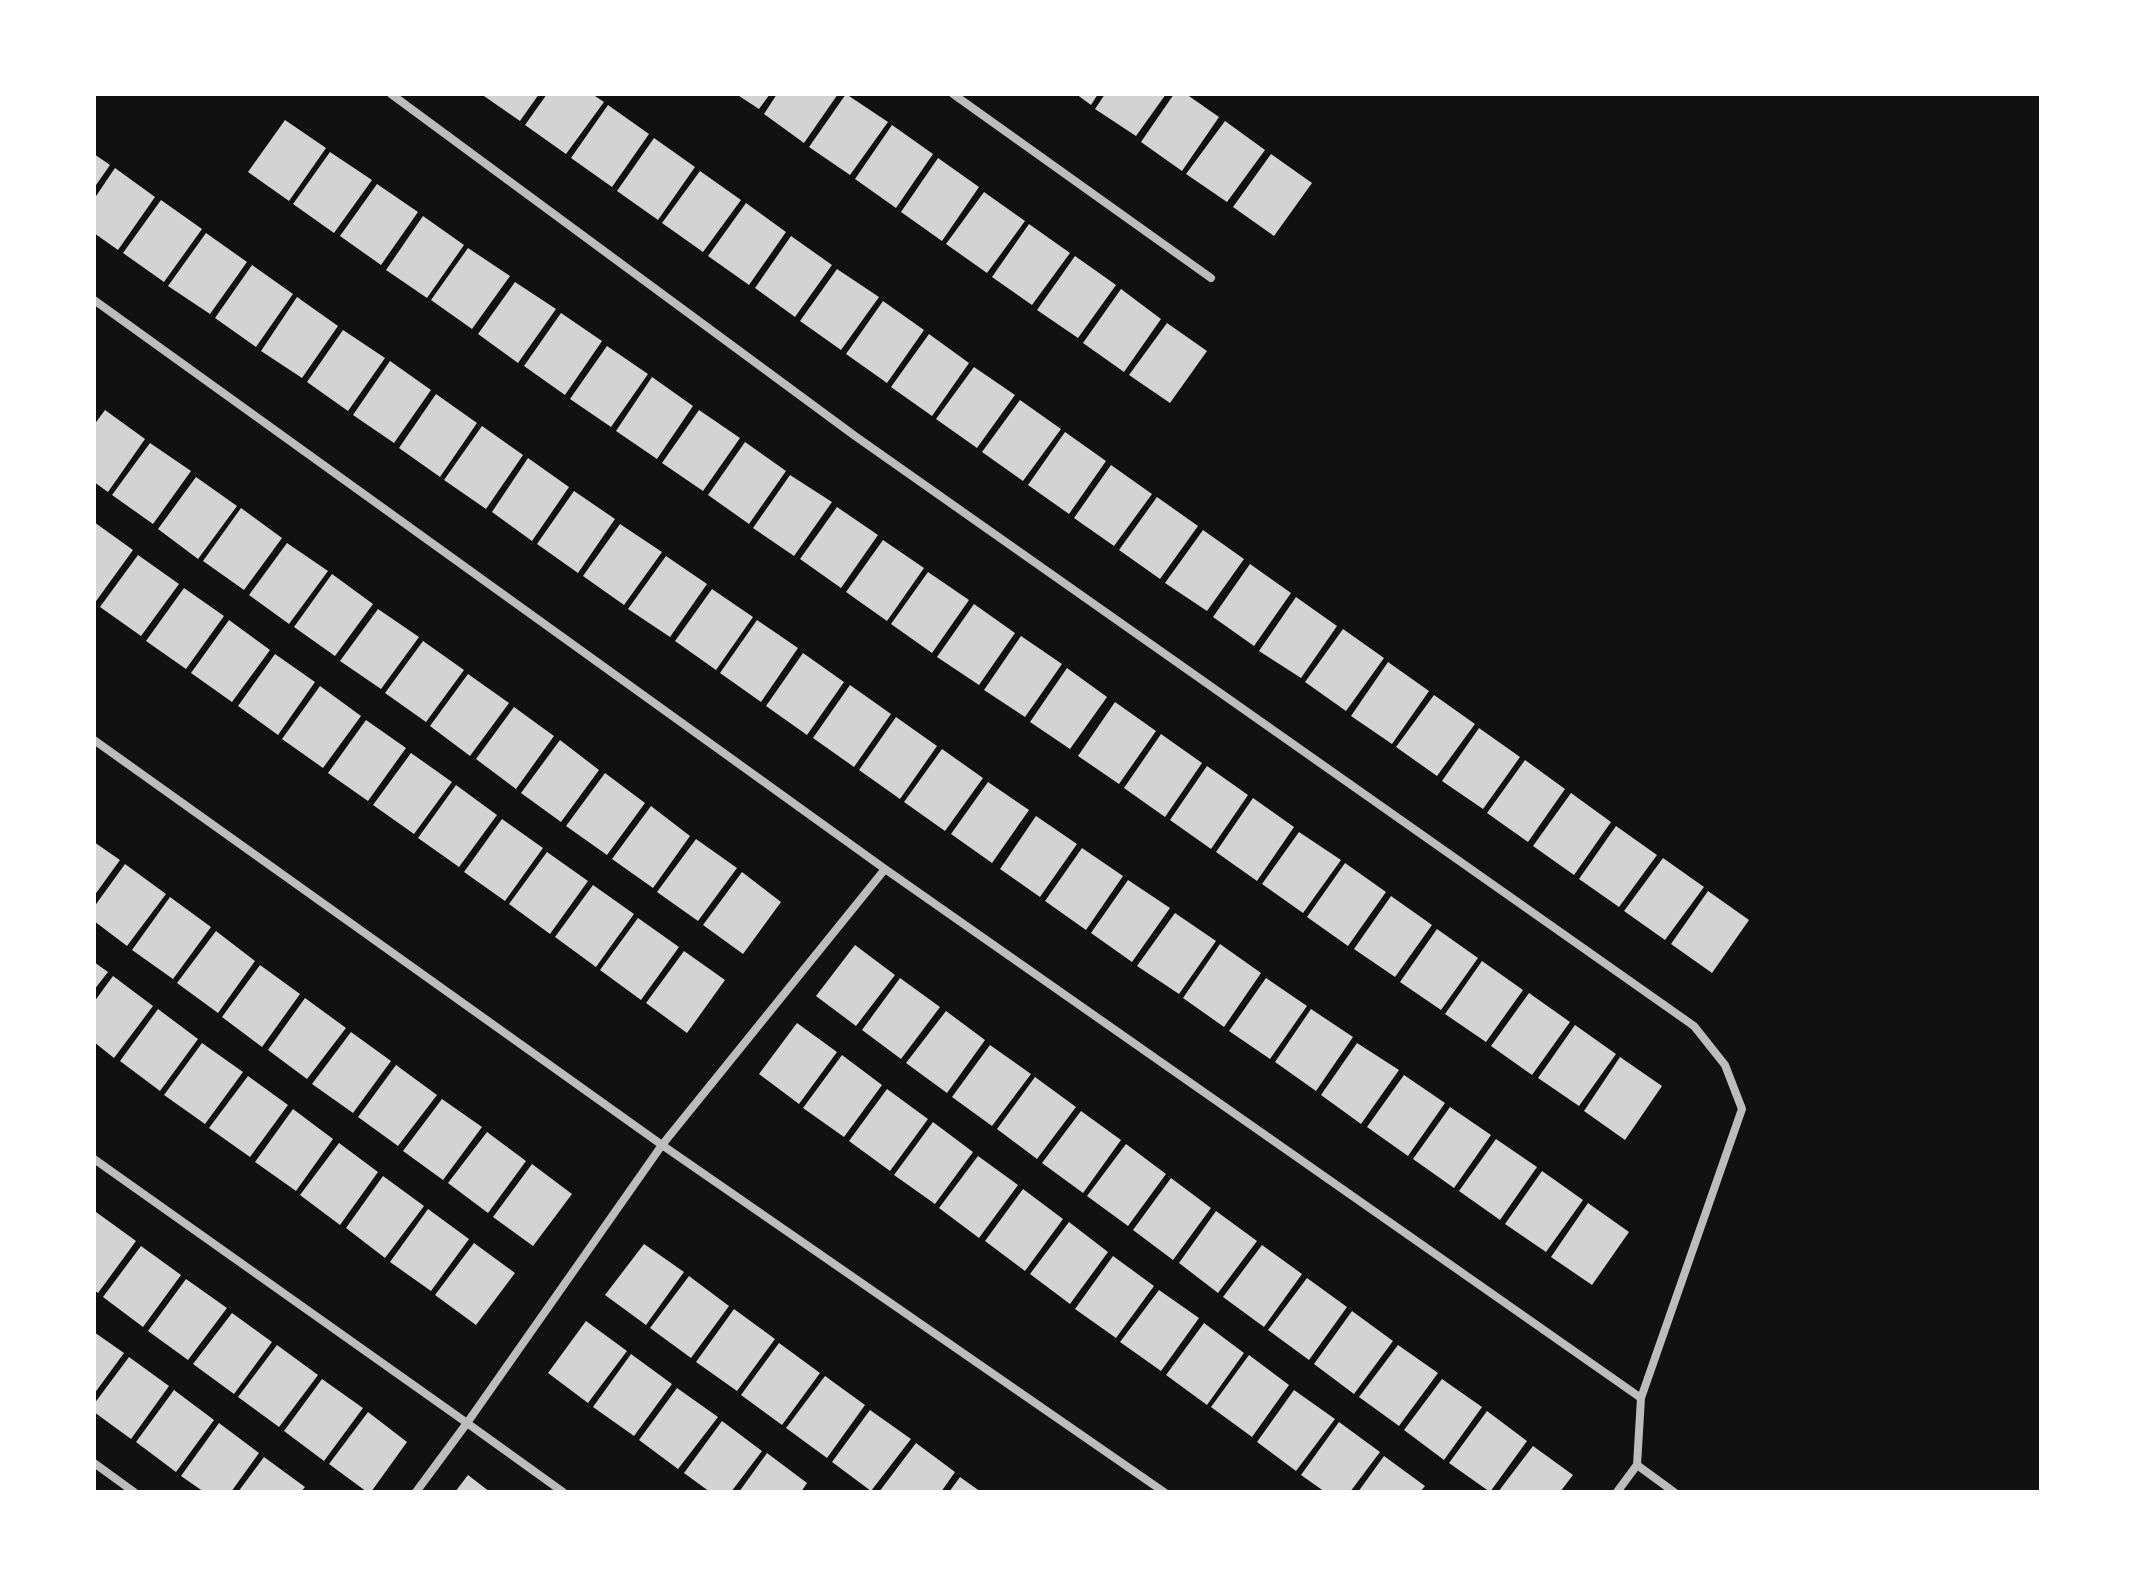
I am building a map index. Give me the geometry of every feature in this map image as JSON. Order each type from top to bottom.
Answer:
[{"type":"street","points":[[391,94],[855,436],[1694,1026],[1725,1065],[1742,1109],[1641,1398],[1637,1465],[1617,1492]]},
{"type":"street","points":[[953,94],[1211,278]]},
{"type":"street","points":[[94,300],[885,869],[1641,1398]]},
{"type":"street","points":[[94,740],[662,1145],[1164,1492]]},
{"type":"street","points":[[416,1492],[662,1145],[885,869]]},
{"type":"street","points":[[94,1159],[563,1492]]},
{"type":"street","points":[[94,1463],[134,1492]]},
{"type":"street","points":[[1637,1465],[1674,1492]]},
{"type":"building","points":[[481,94],[539,94],[520,121]]},
{"type":"building","points":[[547,94],[592,94],[604,102],[566,154],[525,125]]},
{"type":"building","points":[[736,94],[770,94],[759,109]]},
{"type":"building","points":[[777,94],[838,94],[804,143],[764,114]]},
{"type":"building","points":[[846,94],[888,122],[850,175],[809,147]]},
{"type":"building","points":[[1076,94],[1098,94],[1091,105]]},
{"type":"building","points":[[1105,94],[1166,94],[1136,136],[1095,109]]},
{"type":"building","points":[[1174,94],[1186,94],[1219,117],[1182,171],[1141,142]]},
{"type":"building","points":[[608,105],[649,134],[612,187],[571,158]]},
{"type":"building","points":[[285,120],[326,148],[289,201],[248,172]]},
{"type":"building","points":[[1225,121],[1265,150],[1227,202],[1186,174]]},
{"type":"building","points":[[892,125],[933,154],[896,208],[855,179]]},
{"type":"building","points":[[654,138],[695,167],[658,220],[617,191]]},
{"type":"building","points":[[330,152],[372,180],[334,233],[293,204]]},
{"type":"building","points":[[94,154],[110,165],[94,188]]},
{"type":"building","points":[[1271,154],[1312,183],[1274,236],[1233,207]]},
{"type":"building","points":[[938,158],[979,187],[942,241],[901,212]]},
{"type":"building","points":[[115,168],[155,197],[118,250],[94,233],[94,199]]},
{"type":"building","points":[[700,171],[741,200],[703,252],[662,223]]},
{"type":"building","points":[[377,184],[418,212],[381,265],[340,236]]},
{"type":"building","points":[[984,192],[1025,221],[987,273],[946,244]]},
{"type":"building","points":[[161,200],[202,229],[164,282],[123,253]]},
{"type":"building","points":[[746,203],[786,232],[749,285],[708,256]]},
{"type":"building","points":[[423,216],[464,245],[427,298],[386,270]]},
{"type":"building","points":[[1029,224],[1070,253],[1032,305],[992,277]]},
{"type":"building","points":[[206,233],[247,262],[210,314],[168,286]]},
{"type":"building","points":[[791,236],[832,265],[795,317],[755,288]]},
{"type":"building","points":[[468,248],[510,276],[472,329],[431,300]]},
{"type":"building","points":[[1075,256],[1116,285],[1078,338],[1037,310]]},
{"type":"building","points":[[252,265],[293,294],[256,347],[215,318]]},
{"type":"building","points":[[837,269],[879,297],[841,350],[800,321]]},
{"type":"building","points":[[515,282],[556,309],[518,363],[478,334]]},
{"type":"building","points":[[1121,289],[1161,319],[1124,372],[1083,343]]},
{"type":"building","points":[[297,297],[338,326],[302,378],[261,351]]},
{"type":"building","points":[[883,301],[924,330],[887,383],[846,354]]},
{"type":"building","points":[[561,313],[602,341],[565,395],[524,366]]},
{"type":"building","points":[[1167,323],[1207,351],[1170,403],[1129,375]]},
{"type":"building","points":[[343,330],[385,358],[348,411],[307,382]]},
{"type":"building","points":[[929,334],[969,363],[932,416],[891,387]]},
{"type":"building","points":[[607,346],[648,374],[611,427],[570,399]]},
{"type":"building","points":[[390,361],[431,390],[394,443],[353,415]]},
{"type":"building","points":[[974,367],[1015,395],[977,448],[936,419]]},
{"type":"building","points":[[652,377],[693,406],[657,459],[616,431]]},
{"type":"building","points":[[436,394],[477,423],[440,477],[399,448]]},
{"type":"building","points":[[1020,400],[1061,429],[1023,481],[982,452]]},
{"type":"building","points":[[105,410],[145,439],[108,492],[94,482],[94,425]]},
{"type":"building","points":[[699,410],[740,438],[703,491],[662,463]]},
{"type":"building","points":[[482,426],[523,455],[486,509],[444,480]]},
{"type":"building","points":[[1065,432],[1106,461],[1069,514],[1028,485]]},
{"type":"building","points":[[745,442],[786,471],[749,524],[708,495]]},
{"type":"building","points":[[150,443],[191,471],[153,524],[112,495]]},
{"type":"building","points":[[528,458],[569,487],[532,541],[492,512]]},
{"type":"building","points":[[1111,465],[1152,494],[1114,546],[1074,518]]},
{"type":"building","points":[[790,475],[832,502],[794,556],[753,528]]},
{"type":"building","points":[[196,477],[237,506],[198,559],[158,529]]},
{"type":"building","points":[[574,491],[615,519],[578,573],[537,544]]},
{"type":"building","points":[[1157,497],[1198,526],[1160,579],[1119,550]]},
{"type":"building","points":[[837,507],[878,535],[841,588],[800,559]]},
{"type":"building","points":[[241,508],[282,538],[244,590],[203,561]]},
{"type":"building","points":[[94,522],[133,550],[94,604]]},
{"type":"building","points":[[620,524],[662,552],[624,605],[583,576]]},
{"type":"building","points":[[1203,530],[1244,559],[1207,611],[1165,583]]},
{"type":"building","points":[[883,540],[924,568],[887,621],[846,592]]},
{"type":"building","points":[[287,543],[328,571],[289,624],[249,595]]},
{"type":"building","points":[[138,555],[179,584],[141,636],[100,607]]},
{"type":"building","points":[[666,556],[707,584],[670,637],[628,609]]},
{"type":"building","points":[[1250,564],[1291,593],[1254,646],[1213,617]]},
{"type":"building","points":[[928,572],[969,600],[932,653],[891,624]]},
{"type":"building","points":[[332,574],[373,604],[335,656],[294,627]]},
{"type":"building","points":[[184,588],[224,616],[186,669],[146,641]]},
{"type":"building","points":[[712,589],[753,617],[716,670],[675,641]]},
{"type":"building","points":[[1296,597],[1337,626],[1301,678],[1259,651]]},
{"type":"building","points":[[974,604],[1015,633],[979,685],[937,657]]},
{"type":"building","points":[[378,609],[419,637],[381,689],[340,661]]},
{"type":"building","points":[[229,620],[270,650],[232,702],[191,673]]},
{"type":"building","points":[[757,620],[798,648],[761,702],[720,673]]},
{"type":"building","points":[[1343,629],[1384,658],[1346,711],[1305,682]]},
{"type":"building","points":[[1021,636],[1062,664],[1025,717],[984,690]]},
{"type":"building","points":[[423,641],[464,670],[426,722],[385,693]]},
{"type":"building","points":[[803,653],[844,682],[807,735],[766,706]]},
{"type":"building","points":[[275,654],[315,682],[278,735],[238,706]]},
{"type":"building","points":[[1388,662],[1429,691],[1392,744],[1351,716]]},
{"type":"building","points":[[1067,668],[1107,697],[1070,749],[1030,722]]},
{"type":"building","points":[[468,674],[509,703],[470,756],[430,726]]},
{"type":"building","points":[[850,685],[891,714],[854,767],[813,738]]},
{"type":"building","points":[[320,686],[361,716],[323,768],[282,739]]},
{"type":"building","points":[[1434,695],[1475,724],[1437,776],[1396,747]]},
{"type":"building","points":[[1115,702],[1156,731],[1119,784],[1078,756]]},
{"type":"building","points":[[514,707],[554,736],[516,789],[476,759]]},
{"type":"building","points":[[896,717],[937,746],[900,799],[859,770]]},
{"type":"building","points":[[366,720],[406,748],[368,801],[328,773]]},
{"type":"building","points":[[1479,728],[1520,757],[1483,809],[1442,781]]},
{"type":"building","points":[[1161,734],[1202,763],[1165,817],[1124,788]]},
{"type":"building","points":[[560,740],[599,770],[561,822],[521,793]]},
{"type":"building","points":[[942,749],[983,778],[945,831],[904,802]]},
{"type":"building","points":[[411,753],[452,782],[414,834],[373,805]]},
{"type":"building","points":[[1525,760],[1565,789],[1528,842],[1487,813]]},
{"type":"building","points":[[1207,766],[1248,795],[1211,849],[1170,820]]},
{"type":"building","points":[[605,773],[645,803],[607,855],[566,826]]},
{"type":"building","points":[[988,782],[1029,810],[992,863],[951,834]]},
{"type":"building","points":[[456,785],[497,815],[459,867],[418,838]]},
{"type":"building","points":[[1571,793],[1611,822],[1574,875],[1533,846]]},
{"type":"building","points":[[1253,798],[1294,827],[1257,881],[1216,852]]},
{"type":"building","points":[[651,806],[690,836],[653,888],[612,859]]},
{"type":"building","points":[[1036,816],[1077,844],[1040,897],[1000,869]]},
{"type":"building","points":[[502,819],[543,848],[505,901],[464,872]]},
{"type":"building","points":[[1616,826],[1657,855],[1619,907],[1579,879]]},
{"type":"building","points":[[1299,832],[1341,860],[1303,913],[1262,884]]},
{"type":"building","points":[[696,839],[737,868],[698,921],[657,892]]},
{"type":"building","points":[[94,842],[120,860],[94,896]]},
{"type":"building","points":[[1082,848],[1123,876],[1086,930],[1045,901]]},
{"type":"building","points":[[547,852],[588,881],[550,934],[509,904]]},
{"type":"building","points":[[1663,858],[1704,887],[1665,940],[1624,911]]},
{"type":"building","points":[[1345,863],[1386,892],[1348,946],[1307,917]]},
{"type":"building","points":[[125,864],[166,894],[127,946],[94,921],[94,907]]},
{"type":"building","points":[[742,872],[781,902],[743,954],[703,925]]},
{"type":"building","points":[[1128,880],[1170,908],[1132,962],[1091,933]]},
{"type":"building","points":[[593,885],[634,914],[596,967],[555,937]]},
{"type":"building","points":[[1708,891],[1749,920],[1712,973],[1671,944]]},
{"type":"building","points":[[1391,896],[1432,925],[1395,977],[1354,949]]},
{"type":"building","points":[[170,897],[211,927],[173,979],[132,950]]},
{"type":"building","points":[[1175,913],[1216,941],[1179,994],[1137,966]]},
{"type":"building","points":[[638,918],[679,947],[641,1000],[600,970]]},
{"type":"building","points":[[1437,929],[1478,958],[1441,1010],[1400,982]]},
{"type":"building","points":[[216,931],[255,961],[218,1013],[177,983]]},
{"type":"building","points":[[1220,944],[1261,973],[1224,1027],[1183,998]]},
{"type":"building","points":[[855,945],[895,975],[856,1026],[816,996]]},
{"type":"building","points":[[684,951],[725,980],[687,1033],[646,1003]]},
{"type":"building","points":[[1482,961],[1523,990],[1486,1042],[1445,1014]]},
{"type":"building","points":[[94,962],[108,972],[94,990]]},
{"type":"building","points":[[260,965],[300,994],[262,1047],[222,1017]]},
{"type":"building","points":[[113,976],[153,1006],[114,1058],[94,1042],[94,1002]]},
{"type":"building","points":[[900,978],[940,1007],[901,1059],[862,1030]]},
{"type":"building","points":[[1266,978],[1307,1006],[1270,1059],[1229,1031]]},
{"type":"building","points":[[1529,993],[1570,1022],[1532,1075],[1491,1046]]},
{"type":"building","points":[[305,998],[346,1028],[307,1079],[268,1050]]},
{"type":"building","points":[[158,1009],[198,1039],[160,1091],[120,1061]]},
{"type":"building","points":[[1311,1009],[1353,1037],[1316,1091],[1275,1062]]},
{"type":"building","points":[[946,1011],[985,1040],[947,1093],[906,1063]]},
{"type":"building","points":[[797,1023],[837,1052],[799,1104],[759,1074]]},
{"type":"building","points":[[1575,1025],[1616,1054],[1579,1106],[1538,1078]]},
{"type":"building","points":[[351,1032],[391,1061],[353,1113],[312,1084]]},
{"type":"building","points":[[202,1043],[243,1072],[205,1124],[164,1095]]},
{"type":"building","points":[[1357,1043],[1399,1070],[1361,1124],[1321,1095]]},
{"type":"building","points":[[990,1045],[1031,1074],[992,1126],[952,1097]]},
{"type":"building","points":[[842,1055],[882,1085],[844,1137],[803,1108]]},
{"type":"building","points":[[1620,1057],[1662,1086],[1625,1140],[1584,1111]]},
{"type":"building","points":[[396,1065],[437,1095],[398,1146],[358,1117]]},
{"type":"building","points":[[1404,1075],[1445,1103],[1408,1156],[1367,1127]]},
{"type":"building","points":[[248,1076],[288,1105],[250,1157],[209,1128]]},
{"type":"building","points":[[1035,1077],[1076,1107],[1037,1159],[997,1129]]},
{"type":"building","points":[[887,1089],[928,1119],[890,1171],[849,1141]]},
{"type":"building","points":[[442,1099],[482,1127],[443,1180],[403,1151]]},
{"type":"building","points":[[1450,1107],[1491,1135],[1454,1188],[1413,1159]]},
{"type":"building","points":[[293,1109],[333,1139],[296,1191],[255,1162]]},
{"type":"building","points":[[1081,1111],[1121,1140],[1083,1193],[1042,1163]]},
{"type":"building","points":[[933,1122],[973,1152],[935,1204],[894,1175]]},
{"type":"building","points":[[487,1132],[526,1161],[488,1213],[448,1183]]},
{"type":"building","points":[[1496,1139],[1537,1167],[1500,1220],[1459,1191]]},
{"type":"building","points":[[339,1143],[378,1172],[340,1225],[300,1195]]},
{"type":"building","points":[[1126,1144],[1166,1174],[1128,1226],[1087,1196]]},
{"type":"building","points":[[978,1156],[1018,1185],[979,1238],[939,1208]]},
{"type":"building","points":[[532,1164],[572,1194],[533,1246],[493,1217]]},
{"type":"building","points":[[1542,1171],[1583,1200],[1546,1252],[1505,1224]]},
{"type":"building","points":[[383,1176],[424,1206],[385,1258],[346,1228]]},
{"type":"building","points":[[1171,1178],[1211,1208],[1173,1260],[1133,1230]]},
{"type":"building","points":[[1023,1189],[1063,1219],[1025,1271],[985,1241]]},
{"type":"building","points":[[1588,1203],[1629,1232],[1592,1285],[1551,1257]]},
{"type":"building","points":[[428,1209],[469,1239],[431,1291],[390,1262]]},
{"type":"building","points":[[1216,1211],[1257,1241],[1218,1293],[1179,1263]]},
{"type":"building","points":[[96,1212],[136,1241],[98,1293],[94,1290]]},
{"type":"building","points":[[1069,1222],[1108,1252],[1070,1304],[1030,1274]]},
{"type":"building","points":[[474,1243],[515,1273],[476,1325],[435,1295]]},
{"type":"building","points":[[644,1244],[684,1272],[646,1325],[605,1295]]},
{"type":"building","points":[[1262,1245],[1302,1274],[1264,1327],[1223,1297]]},
{"type":"building","points":[[141,1246],[181,1275],[143,1327],[103,1297]]},
{"type":"building","points":[[1113,1256],[1154,1286],[1116,1338],[1075,1309]]},
{"type":"building","points":[[689,1276],[729,1306],[691,1358],[650,1328]]},
{"type":"building","points":[[1307,1278],[1347,1307],[1309,1360],[1268,1330]]},
{"type":"building","points":[[186,1279],[227,1308],[188,1360],[148,1331]]},
{"type":"building","points":[[1159,1290],[1199,1318],[1161,1371],[1120,1342]]},
{"type":"building","points":[[734,1309],[775,1339],[737,1391],[696,1362]]},
{"type":"building","points":[[1352,1311],[1393,1341],[1354,1394],[1314,1364]]},
{"type":"building","points":[[232,1313],[272,1342],[234,1394],[193,1364]]},
{"type":"building","points":[[586,1321],[627,1351],[588,1403],[548,1373]]},
{"type":"building","points":[[1204,1323],[1244,1353],[1207,1405],[1166,1375]]},
{"type":"building","points":[[94,1332],[124,1353],[94,1394]]},
{"type":"building","points":[[779,1343],[820,1373],[782,1425],[741,1395]]},
{"type":"building","points":[[277,1345],[318,1375],[279,1427],[238,1397]]},
{"type":"building","points":[[1398,1345],[1438,1373],[1399,1426],[1359,1397]]},
{"type":"building","points":[[631,1354],[672,1384],[634,1436],[593,1407]]},
{"type":"building","points":[[1249,1355],[1289,1385],[1252,1437],[1211,1407]]},
{"type":"building","points":[[129,1357],[169,1386],[131,1439],[94,1412],[94,1404]]},
{"type":"building","points":[[825,1376],[865,1405],[827,1458],[786,1428]]},
{"type":"building","points":[[322,1379],[363,1408],[324,1461],[284,1431]]},
{"type":"building","points":[[1442,1379],[1482,1407],[1444,1460],[1404,1430]]},
{"type":"building","points":[[677,1388],[718,1417],[678,1469],[639,1440]]},
{"type":"building","points":[[174,1390],[214,1420],[176,1472],[136,1442]]},
{"type":"building","points":[[1294,1390],[1335,1419],[1296,1471],[1257,1442]]},
{"type":"building","points":[[870,1410],[911,1439],[871,1491],[832,1462]]},
{"type":"building","points":[[1487,1411],[1527,1441],[1490,1492],[1449,1463]]},
{"type":"building","points":[[368,1412],[407,1442],[371,1492],[329,1464]]},
{"type":"building","points":[[722,1421],[762,1451],[731,1492],[710,1492],[684,1473]]},
{"type":"building","points":[[1339,1422],[1380,1452],[1350,1492],[1325,1492],[1301,1475]]},
{"type":"building","points":[[219,1423],[259,1453],[231,1492],[204,1492],[181,1476]]},
{"type":"building","points":[[916,1443],[955,1472],[941,1492],[879,1492]]},
{"type":"building","points":[[1533,1446],[1573,1475],[1560,1492],[1498,1492]]},
{"type":"building","points":[[767,1453],[807,1483],[801,1492],[739,1492]]},
{"type":"building","points":[[1384,1456],[1425,1486],[1420,1492],[1358,1492]]},
{"type":"building","points":[[264,1457],[305,1487],[301,1492],[238,1492]]},
{"type":"building","points":[[468,1475],[490,1492],[455,1492]]},
{"type":"building","points":[[960,1477],[981,1492],[949,1492]]}]
